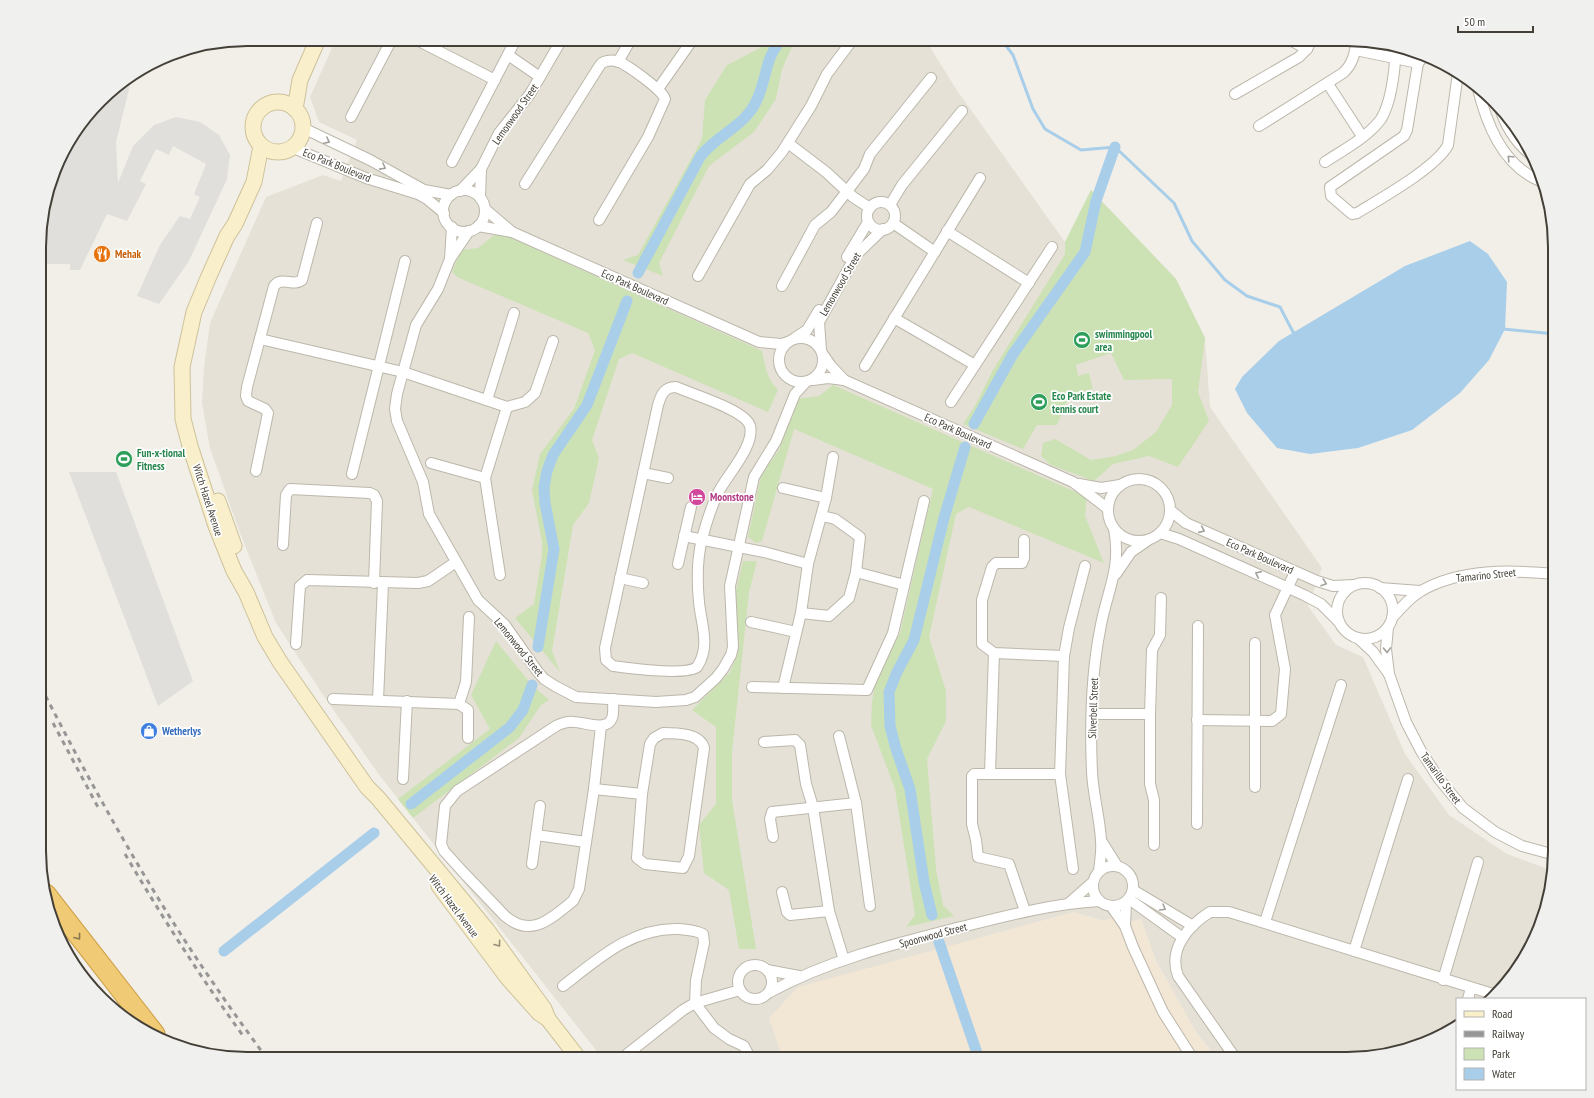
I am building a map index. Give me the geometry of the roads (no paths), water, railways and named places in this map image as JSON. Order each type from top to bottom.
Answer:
[{"type":"highway","points":[[53,903],[149,1026]]},
{"type":"street","points":[[296,109],[300,80],[315,46]]},
{"type":"street","points":[[350,117],[388,46]]},
{"type":"street","points":[[429,46],[495,80]]},
{"type":"street","points":[[452,162],[512,46]]},
{"type":"street","name":"Lemonwood Street","points":[[460,191],[481,169],[499,133],[525,101],[558,46]]},
{"type":"street","points":[[618,62],[627,46]]},
{"type":"street","points":[[658,89],[688,46]]},
{"type":"street","points":[[698,276],[750,184],[767,170],[788,142],[811,106],[827,74],[849,46]]},
{"type":"street","points":[[1301,46],[1307,49]]},
{"type":"street","points":[[1235,94],[1299,57],[1308,46]]},
{"type":"street","points":[[1259,126],[1328,84],[1350,66],[1356,46]]},
{"type":"street","points":[[1356,50],[1395,59],[1418,59]]},
{"type":"street","points":[[1325,162],[1374,127],[1385,111],[1396,52]]},
{"type":"street","points":[[508,55],[540,76]]},
{"type":"street","points":[[1421,60],[1407,130],[1404,136],[1330,187],[1331,196],[1352,214],[1357,213],[1424,170],[1444,154],[1448,145],[1457,79]]},
{"type":"street","points":[[525,184],[600,65],[607,61],[618,62],[658,89],[665,97],[637,156],[599,220]]},
{"type":"street","points":[[782,286],[817,222],[829,215],[864,169],[870,154],[931,78]]},
{"type":"street","points":[[277,102],[300,80]]},
{"type":"street","points":[[1328,84],[1362,136]]},
{"type":"street","points":[[1479,96],[1482,109],[1496,142],[1521,169],[1536,178]]},
{"type":"street","points":[[277,102],[284,103],[296,109],[301,118],[303,128],[302,135],[293,148],[278,153],[266,150],[253,135],[253,120],[261,108],[277,102]]},
{"type":"street","points":[[890,205],[902,185],[962,111]]},
{"type":"street","points":[[1507,126],[1518,142]]},
{"type":"street","name":"Eco Park Boulevard","points":[[303,128],[370,160],[424,190],[451,195]]},
{"type":"street","points":[[788,142],[826,172],[846,191],[870,208],[873,204],[881,202],[890,205],[894,214],[893,223],[935,252]]},
{"type":"street","name":"Witch Hazel Avenue","points":[[261,146],[254,182],[235,224],[233,236],[199,332],[192,368],[191,396],[193,418],[199,442],[235,549],[246,592],[265,637],[280,662],[367,787],[378,798],[500,946],[544,1009],[548,1020],[573,1052]]},
{"type":"street","name":"Eco Park Boulevard","points":[[293,148],[366,178],[418,194],[427,199],[444,214]]},
{"type":"street","name":"Witch Hazel Avenue","points":[[254,182],[278,153]]},
{"type":"street","name":"Lemonwood Street","points":[[480,198],[481,169]]},
{"type":"street","points":[[865,366],[980,178]]},
{"type":"street","points":[[460,191],[471,191],[480,198],[485,209],[484,218],[474,229],[457,230],[448,224],[444,214],[445,204],[451,195],[460,191]]},
{"type":"street","name":"Lemonwood Street","points":[[791,340],[807,330],[868,222],[867,217],[870,208]]},
{"type":"street","name":"Eco Park Boulevard","points":[[485,209],[512,232],[759,342],[781,344],[791,340]]},
{"type":"street","points":[[868,222],[874,228],[884,229]]},
{"type":"street","points":[[256,471],[268,413],[265,409],[248,401],[246,396],[260,338],[275,284],[280,281],[297,283],[302,280],[316,223]]},
{"type":"street","name":"Lemonwood Street","points":[[821,351],[819,322],[856,255],[884,229],[893,223]]},
{"type":"street","name":"Lemonwood Street","points":[[450,259],[452,227]]},
{"type":"street","name":"Lemonwood Street","points":[[474,229],[450,259],[438,289],[416,325],[395,403],[398,421],[423,482],[429,514],[478,600],[505,626],[544,679],[576,696],[613,700],[656,702],[686,700],[701,692],[723,669],[731,655],[733,647],[729,595],[754,477],[776,441],[786,412],[795,394],[809,381]]},
{"type":"street","name":"Eco Park Boulevard","points":[[474,229],[512,232]]},
{"type":"street","points":[[948,232],[1029,283]]},
{"type":"street","points":[[951,402],[1052,247]]},
{"type":"street","points":[[352,474],[405,261]]},
{"type":"street","points":[[487,400],[514,313]]},
{"type":"street","points":[[894,318],[975,365]]},
{"type":"street","points":[[260,338],[403,372],[507,407],[525,402],[535,394],[553,341]]},
{"type":"street","points":[[791,340],[810,340],[821,351],[822,368],[809,381],[798,383],[786,377],[781,371],[778,364],[779,355],[782,348],[791,340]]},
{"type":"street","name":"Eco Park Boulevard","points":[[759,342],[775,357],[778,364]]},
{"type":"street","name":"Eco Park Boulevard","points":[[821,351],[830,366],[844,380]]},
{"type":"street","name":"Lemonwood Street","points":[[786,377],[789,387],[786,412]]},
{"type":"street","name":"Eco Park Boulevard","points":[[809,381],[828,378],[844,380],[1073,482],[1101,488],[1120,485]]},
{"type":"street","points":[[669,388],[676,388],[733,410],[749,422],[751,433],[746,446],[718,493],[702,540],[697,582],[705,646],[701,662],[695,669],[684,671],[622,667],[608,663],[604,656],[643,473],[659,401],[663,393],[669,388]]},
{"type":"street","points":[[500,575],[485,478],[507,407]]},
{"type":"street","points":[[783,688],[801,613],[808,564],[822,516],[834,457]]},
{"type":"street","points":[[431,463],[485,478]]},
{"type":"street","points":[[643,473],[668,478]]},
{"type":"street","points":[[1138,479],[1153,482],[1164,492],[1169,500],[1170,510],[1167,523],[1160,533],[1147,540],[1138,542],[1129,540],[1114,529],[1109,519],[1108,508],[1111,496],[1120,485],[1129,480],[1138,479]]},
{"type":"street","name":"Eco Park Boulevard","points":[[1073,482],[1108,508]]},
{"type":"street","points":[[783,488],[826,498]]},
{"type":"street","points":[[283,545],[286,495],[290,490],[370,493],[374,495],[377,501],[378,700]]},
{"type":"street","points":[[752,687],[866,691],[893,633],[924,501]]},
{"type":"street","points":[[678,564],[691,507]]},
{"type":"street","name":"Eco Park Boulevard","points":[[1170,510],[1186,522],[1295,572],[1333,586],[1354,585]]},
{"type":"street","points":[[801,613],[829,616],[850,598],[856,572],[860,537],[836,519],[822,516]]},
{"type":"street","name":"Silverbell Street","points":[[1099,871],[1101,840],[1092,772],[1092,714],[1094,670],[1100,629],[1114,578],[1117,551],[1114,529]]},
{"type":"street","name":"Eco Park Boulevard","points":[[1160,533],[1179,539],[1321,604],[1339,622]]},
{"type":"street","points":[[684,536],[808,564]]},
{"type":"street","points":[[1024,540],[1024,558],[1022,563],[993,564],[982,600],[981,641],[984,646],[994,653],[1064,656]]},
{"type":"street","name":"Silverbell Street","points":[[1114,578],[1131,552],[1147,540]]},
{"type":"street","points":[[296,644],[300,586],[304,582],[312,579],[378,583],[424,582],[456,562]]},
{"type":"street","points":[[1073,869],[1060,774],[1064,656],[1069,628],[1085,566]]},
{"type":"street","name":"Tamarino Street","points":[[1390,622],[1420,591],[1442,581],[1476,574],[1519,571],[1548,573]]},
{"type":"street","points":[[856,572],[904,585]]},
{"type":"street","points":[[1197,720],[1272,720],[1281,714],[1285,663],[1275,615],[1295,572]]},
{"type":"street","points":[[620,578],[643,584]]},
{"type":"street","points":[[1363,583],[1372,584],[1380,588],[1391,601],[1390,622],[1375,637],[1358,638],[1347,632],[1339,622],[1337,611],[1339,600],[1345,591],[1354,585],[1363,583]]},
{"type":"street","name":"Tamarino Street","points":[[1380,588],[1420,591]]},
{"type":"street","points":[[1154,845],[1154,800],[1150,784],[1150,714],[1152,650],[1160,635],[1161,598]]},
{"type":"street","points":[[459,704],[466,682],[469,617]]},
{"type":"street","points":[[751,622],[796,632]]},
{"type":"street","name":"Tamarillo Street","points":[[1390,622],[1386,649],[1389,674],[1406,722],[1438,779],[1463,808],[1495,832],[1522,846],[1548,853]]},
{"type":"street","points":[[1197,824],[1198,626]]},
{"type":"street","name":"Tamarillo Street","points":[[1358,638],[1373,652],[1389,674]]},
{"type":"street","points":[[1255,643],[1255,787]]},
{"type":"street","points":[[990,773],[994,653]]},
{"type":"street","points":[[1265,922],[1341,685]]},
{"type":"street","points":[[333,699],[459,704],[468,710],[468,738]]},
{"type":"street","points":[[601,726],[594,788],[579,889],[573,900],[544,923],[526,926],[517,924],[505,916],[444,850],[441,835],[445,806],[456,791],[556,726],[564,722],[601,726],[608,723],[612,718],[613,700]]},
{"type":"street","points":[[403,779],[407,701]]},
{"type":"street","points":[[1092,714],[1150,714]]},
{"type":"street","points":[[663,733],[670,733],[696,737],[701,740],[705,755],[689,856],[683,868],[645,864],[641,863],[637,858],[642,794],[650,744],[654,738],[663,733]]},
{"type":"street","points":[[839,736],[856,803],[870,906]]},
{"type":"street","points":[[764,742],[795,740],[799,742],[806,784],[813,807],[829,911],[844,960]]},
{"type":"street","points":[[1025,911],[1009,864],[978,857],[972,824],[972,776],[974,774],[990,773],[1060,774]]},
{"type":"street","points":[[1354,951],[1408,779]]},
{"type":"street","points":[[594,788],[642,794]]},
{"type":"street","points":[[773,838],[770,819],[772,812],[856,803]]},
{"type":"street","points":[[532,864],[540,806]]},
{"type":"street","points":[[536,835],[586,842]]},
{"type":"street","name":"Silverbell Street","points":[[1101,840],[1117,866]]},
{"type":"street","points":[[1444,980],[1478,862]]},
{"type":"street","points":[[1069,903],[1093,882],[1099,871],[1107,866],[1117,866],[1126,870],[1131,876],[1125,926]]},
{"type":"street","points":[[1093,882],[1093,890],[1099,901],[1111,906],[1117,906],[1129,897]]},
{"type":"street","points":[[782,892],[787,912],[790,915],[829,911]]},
{"type":"street","points":[[1129,897],[1193,926]]},
{"type":"street","points":[[1129,897],[1183,938]]},
{"type":"street","name":"Spoonwood Street","points":[[770,992],[799,976],[844,960],[932,934],[1025,911],[1069,903],[1099,901]]},
{"type":"street","points":[[1111,906],[1125,926],[1132,947],[1163,1012],[1189,1052]]},
{"type":"street","points":[[1231,1052],[1178,976],[1175,967],[1174,957],[1183,938],[1193,926],[1210,912],[1217,911],[1265,922],[1489,993]]},
{"type":"street","points":[[563,986],[610,950],[638,936],[669,929],[693,930],[703,934],[704,938],[696,980],[695,1003],[714,1028],[744,1046],[747,1052]]},
{"type":"street","points":[[767,970],[772,977],[773,983],[770,992],[764,997],[751,999],[740,990],[739,980],[745,969],[757,965],[767,970],[799,976]]},
{"type":"street","points":[[1468,998],[1471,988]]},
{"type":"street","points":[[630,1052],[683,1010],[695,1003],[740,990]]},
{"type":"water","points":[[1470,241],[1488,254],[1507,282],[1505,329],[1489,360],[1460,393],[1412,430],[1358,448],[1310,454],[1277,448],[1247,413],[1235,389],[1242,377],[1279,341],[1405,266]]},
{"type":"waterway","points":[[638,273],[700,157],[711,145],[742,120],[756,102],[770,58],[777,46]]},
{"type":"waterway","points":[[1006,46],[1013,55],[1033,109],[1045,129],[1081,150],[1115,147],[1174,203],[1192,241],[1225,280],[1247,296],[1280,307],[1293,332],[1297,334]]},
{"type":"waterway","points":[[974,424],[1013,354],[1085,252],[1096,201],[1115,147]]},
{"type":"waterway","points":[[538,647],[554,549],[545,503],[544,487],[547,471],[553,455],[587,405],[627,301]]},
{"type":"waterway","points":[[1503,329],[1548,333]]},
{"type":"waterway","points":[[932,915],[924,882],[910,789],[896,749],[890,726],[889,692],[897,672],[914,640],[944,518],[965,447]]},
{"type":"waterway","points":[[411,804],[510,727],[523,710],[532,685]]},
{"type":"waterway","points":[[224,951],[374,833]]},
{"type":"waterway","points":[[939,942],[977,1052]]},
{"type":"railway","points":[[46,697],[102,802],[168,915],[228,1005],[262,1052]]},
{"type":"railway","points":[[53,723],[100,811]]},
{"type":"railway","points":[[125,854],[182,947],[244,1037]]},
{"type":"place","name":"Mehak","points":[[102,254]]},
{"type":"place","name":"swimmingpool area","points":[[1082,340]]},
{"type":"place","name":"Eco Park Estate tennis court","points":[[1039,402]]},
{"type":"place","name":"Fun-x-tional Fitness","points":[[124,459]]},
{"type":"place","name":"Moonstone","points":[[697,497]]},
{"type":"place","name":"Wetherlys","points":[[149,731]]}]
